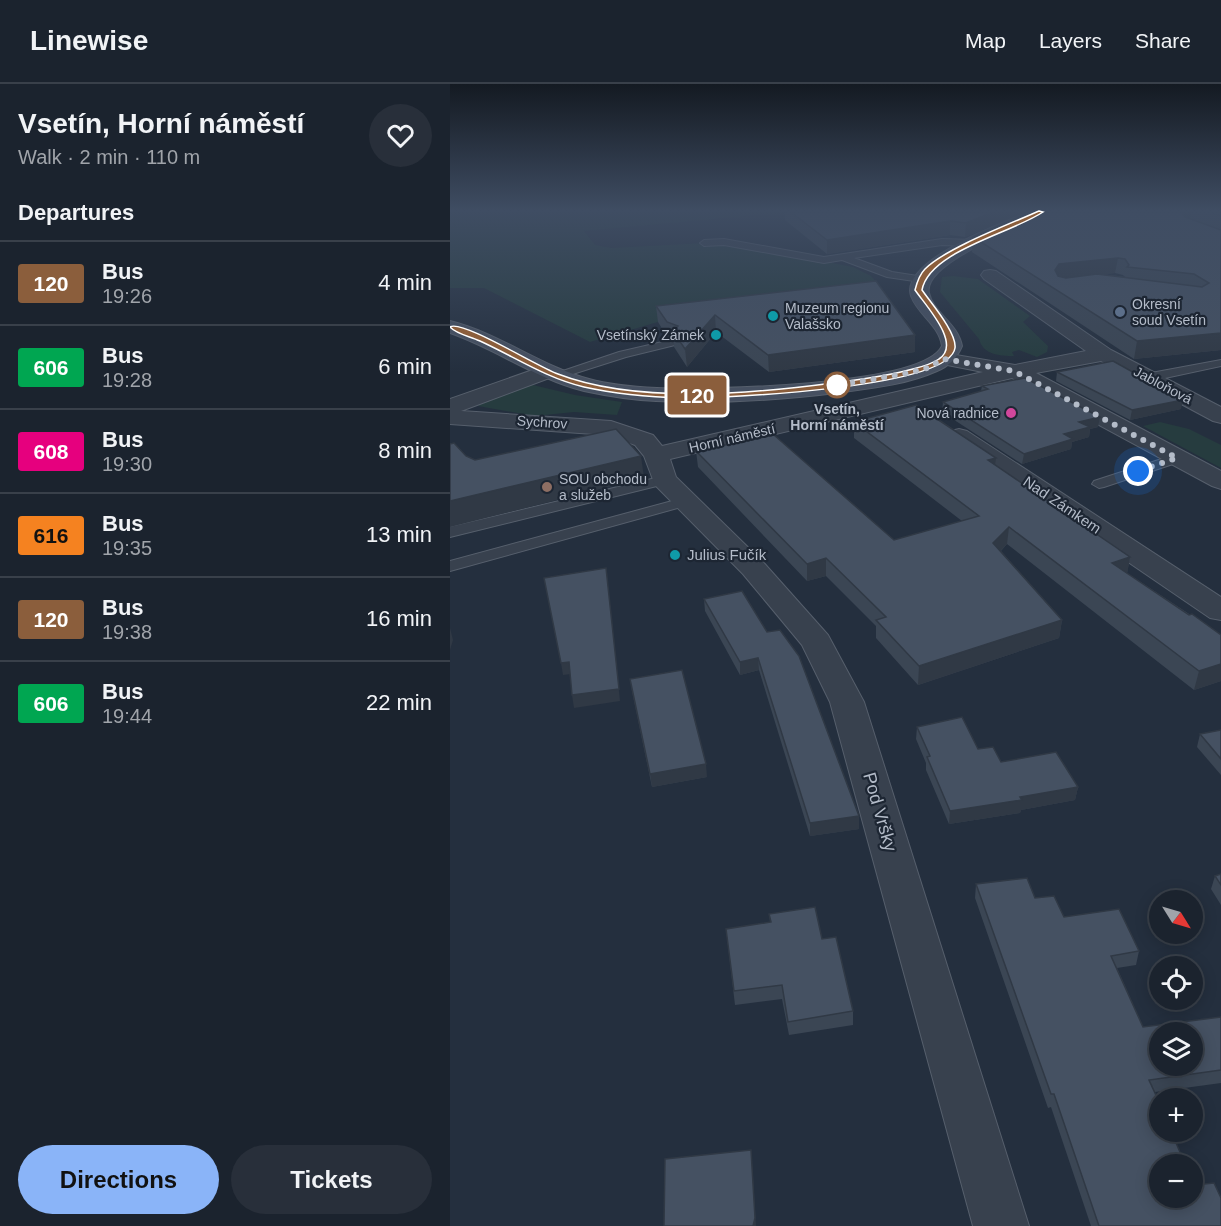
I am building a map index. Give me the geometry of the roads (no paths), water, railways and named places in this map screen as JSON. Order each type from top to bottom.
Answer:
[{"type":"street","points":[[450,327],[481,338],[549,374],[585,385],[624,392],[710,395],[770,392],[864,382],[925,369],[950,354],[952,342],[920,294],[921,279],[934,265]]},
{"type":"street","points":[[990,275],[1024,290],[1104,354]]},
{"type":"street","name":"Horní náměstí","points":[[646,460],[1014,371],[1104,354]]},
{"type":"street","name":"Jabloňová","points":[[1104,354],[1221,416]]},
{"type":"street","name":"Horní náměstí","points":[[944,359],[1014,371]]},
{"type":"street","points":[[1014,371],[1221,481]]},
{"type":"street","points":[[450,407],[549,374]]},
{"type":"street","name":"Nad Zámkem","points":[[902,398],[1221,611]]},
{"type":"street","name":"Sychrov","points":[[450,417],[599,427],[646,460]]},
{"type":"street","name":"Pod Vršky","points":[[646,460],[753,568],[817,642],[847,702],[1002,1226]]},
{"type":"lane","points":[[864,265],[895,276],[921,279]]},
{"type":"lane","points":[[549,374],[671,343]]},
{"type":"lane","points":[[637,350],[655,360]]},
{"type":"lane","points":[[1151,377],[1221,363]]},
{"type":"lane","points":[[1099,484],[1177,458]]},
{"type":"lane","points":[[450,532],[646,460]]},
{"type":"lane","points":[[450,566],[646,460]]},
{"type":"place","name":"Okresní soud Vsetín","points":[[1120,312]]},
{"type":"place","name":"Muzeum regionu Valašsko","points":[[773,316]]},
{"type":"place","name":"Vsetínský Zámek","points":[[716,335]]},
{"type":"place","name":"Vsetín, Horní náměstí","points":[[837,385]]},
{"type":"place","name":"Nová radnice","points":[[1011,413]]},
{"type":"place","name":"SOU obchodu a služeb","points":[[547,487]]},
{"type":"place","name":"Julius Fučík","points":[[675,555]]}]
